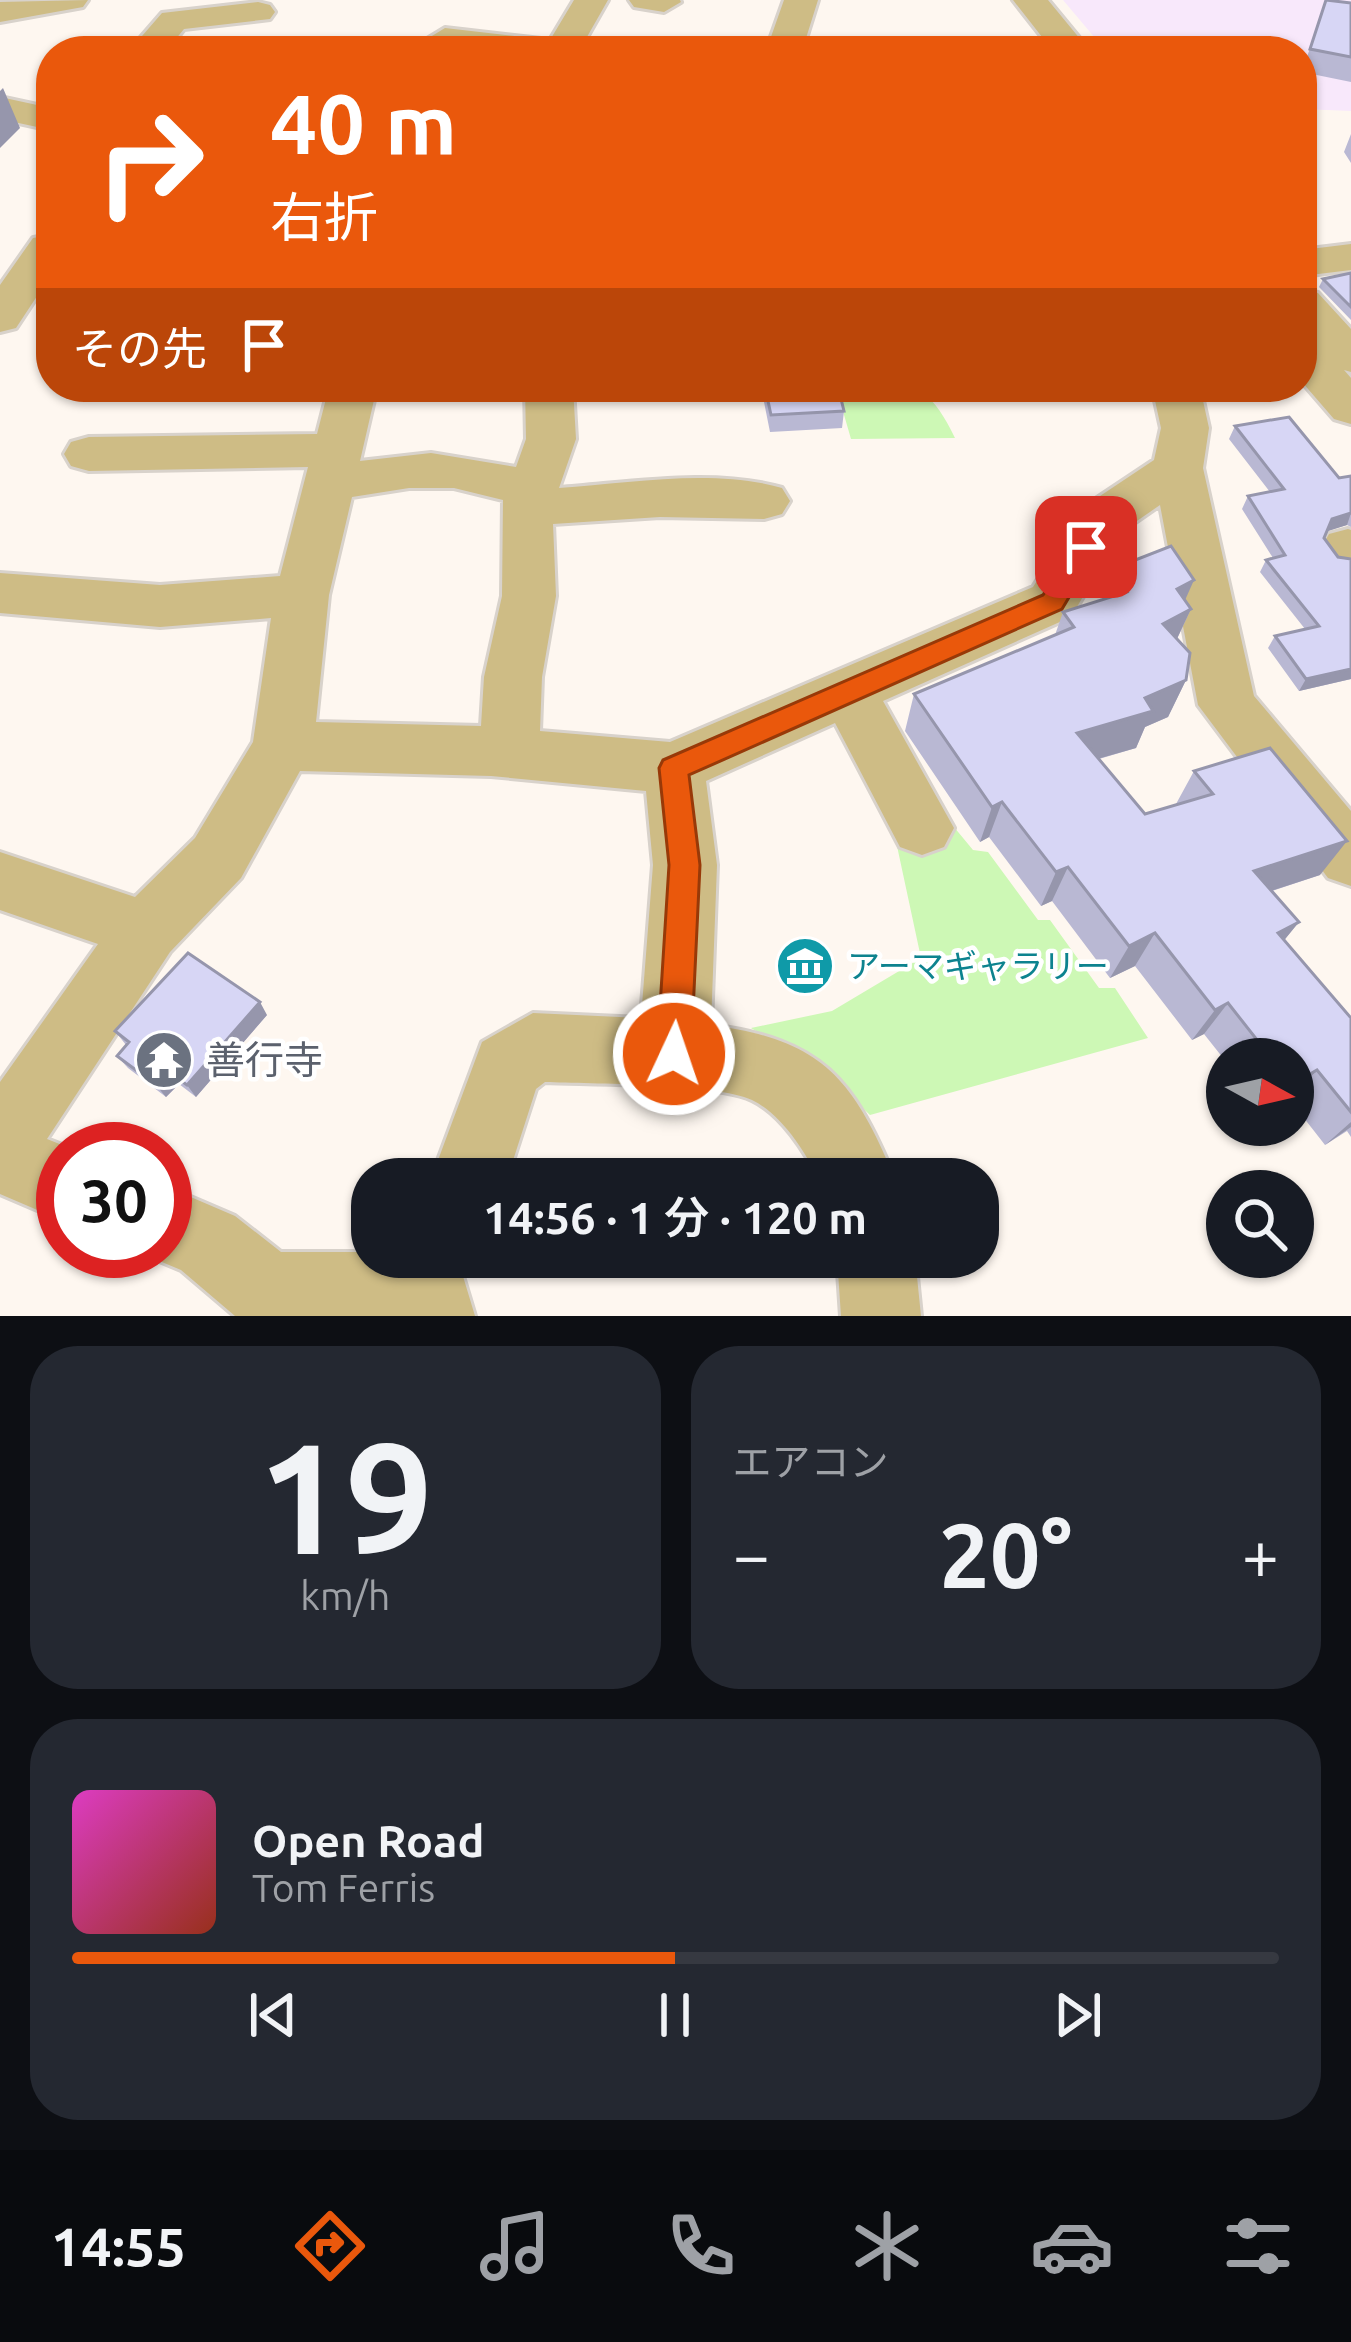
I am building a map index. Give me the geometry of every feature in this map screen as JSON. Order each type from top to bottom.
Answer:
[{"type":"street","points":[[0,12],[71,0]]},
{"type":"street","points":[[446,36],[466,0]]},
{"type":"street","points":[[568,36],[590,0]]},
{"type":"street","points":[[789,36],[801,0]]},
{"type":"street","points":[[995,0],[1024,36]]},
{"type":"street","points":[[1030,0],[1060,36]]},
{"type":"street","points":[[160,36],[174,20],[260,6],[267,36]]},
{"type":"street","points":[[0,108],[36,116]]},
{"type":"street","points":[[0,246],[36,247]]},
{"type":"street","points":[[1317,261],[1351,257]]},
{"type":"street","points":[[0,318],[36,267]]},
{"type":"street","points":[[1317,319],[1351,356]]},
{"type":"street","points":[[1317,369],[1351,408]]},
{"type":"street","points":[[36,1154],[7,1122],[146,931],[218,858],[283,746],[302,595],[349,402]]},
{"type":"street","points":[[509,753],[513,677],[529,596],[530,499],[551,439],[550,402]]},
{"type":"street","points":[[1179,402],[1185,428],[1178,468],[1227,705],[1351,858]]},
{"type":"street","points":[[89,454],[474,469],[530,499],[764,501]]},
{"type":"street","points":[[283,746],[509,753],[674,768],[1052,602],[1103,519],[1178,468]]},
{"type":"street","points":[[0,593],[160,605],[302,595]]},
{"type":"street","points":[[848,692],[922,828]]},
{"type":"street","points":[[674,768],[685,865],[674,1054]]},
{"type":"street","points":[[0,881],[146,931]]},
{"type":"street","points":[[476,1158],[507,1067],[533,1047],[674,1054],[770,1068],[830,1123],[847,1158]]},
{"type":"street","points":[[192,1237],[208,1243],[268,1292],[436,1288]]},
{"type":"street","points":[[878,1278],[881,1316]]},
{"type":"shaded area","points":[[1063,0],[1351,0],[1351,111],[1317,110],[1317,36],[1093,36]]},
{"type":"green space","points":[[840,402],[933,402],[955,438],[851,439]]},
{"type":"green space","points":[[949,821],[973,850],[988,852],[1038,920],[1050,920],[1099,988],[1115,988],[1148,1038],[870,1115],[824,1072],[751,1028],[832,1011],[921,958],[894,832]]},
{"type":"building","points":[[1326,0],[1351,3],[1351,57],[1317,50],[1314,36]]},
{"type":"building","points":[[1351,273],[1351,307],[1323,279]]},
{"type":"building","points":[[768,402],[842,402],[844,411],[771,415]]},
{"type":"building","points":[[1289,417],[1339,478],[1351,476],[1351,513],[1332,519],[1324,538],[1338,557],[1351,559],[1351,669],[1306,679],[1275,636],[1319,626],[1266,560],[1285,555],[1248,496],[1284,489],[1235,426]]},
{"type":"building","points":[[1171,546],[1194,580],[1177,589],[1191,609],[1163,624],[1190,653],[1186,680],[1145,698],[1153,711],[1077,733],[1145,814],[1213,794],[1194,771],[1270,748],[1347,841],[1254,871],[1299,922],[1278,933],[1351,1018],[1351,1112],[1314,1072],[1314,1038],[1256,1038],[1228,1003],[1215,1010],[1155,933],[1129,946],[1068,867],[1056,872],[1002,802],[992,807],[914,694],[1074,627],[1063,612],[1127,592],[1118,580],[1132,574],[1125,564]]},
{"type":"building","points":[[188,953],[260,1002],[187,1085],[169,1072],[156,1085],[117,1056],[129,1042],[115,1031]]},
{"type":"place","name":"アーマギャラリー","points":[[805,966]]},
{"type":"place","name":"善行寺","points":[[164,1060]]},
{"type":"route","points":[[674,1054],[685,865],[674,768],[1052,602],[1086,547]]}]
